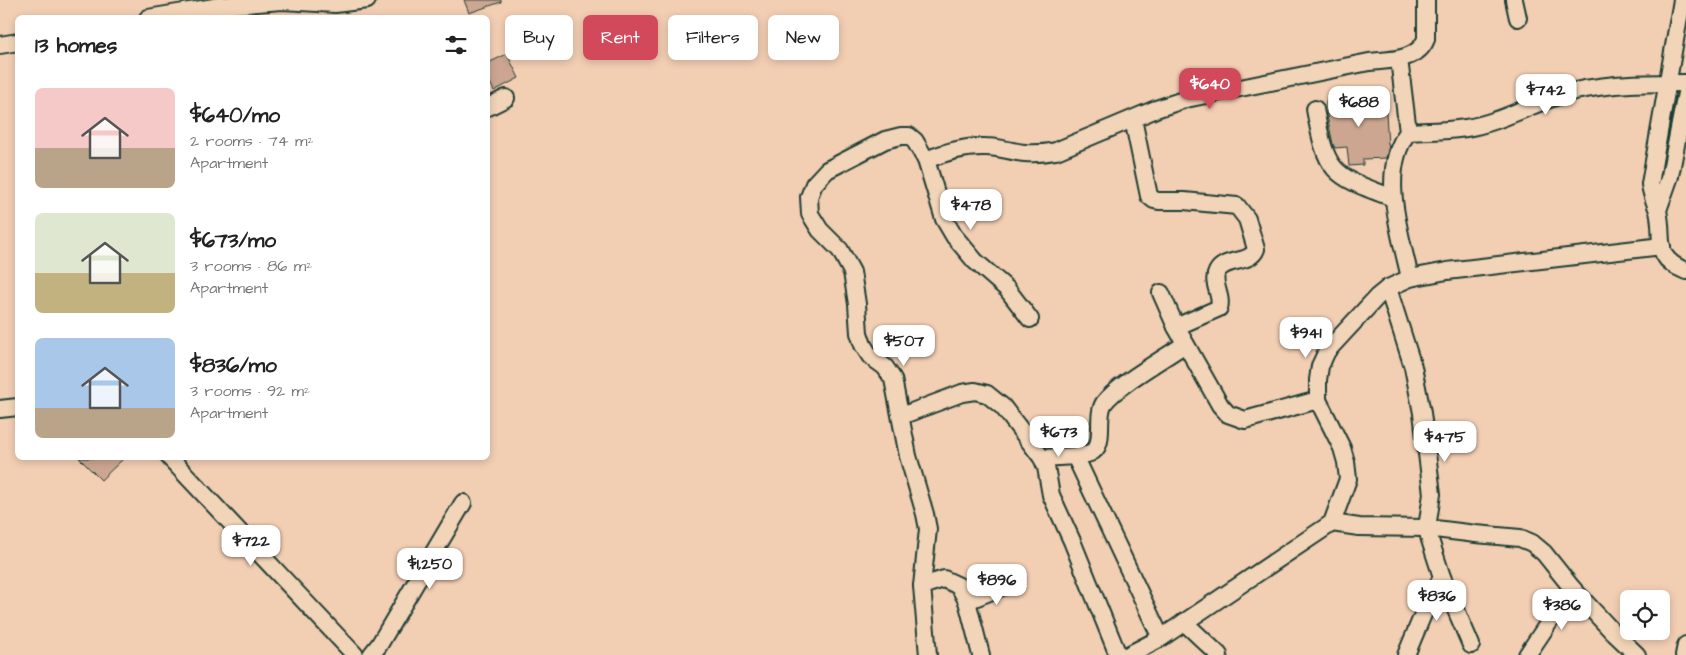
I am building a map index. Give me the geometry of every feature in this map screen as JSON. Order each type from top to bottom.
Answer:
[{"type":"street","points":[[166,15],[220,6],[335,4],[367,0]]},
{"type":"street","points":[[926,160],[945,152],[965,148],[986,147],[1031,153],[1056,151],[1186,99],[1369,62],[1399,59],[1413,54],[1424,44],[1427,32],[1426,0]]},
{"type":"street","points":[[1514,0],[1518,18]]},
{"type":"street","points":[[1682,0],[1650,184],[1651,193],[1658,210],[1663,254],[1668,262],[1686,271]]},
{"type":"street","points":[[0,45],[15,42]]},
{"type":"street","points":[[1399,59],[1408,132],[1396,161],[1393,198],[1410,278]]},
{"type":"street","points":[[1408,132],[1466,128],[1518,112],[1552,98],[1594,87],[1616,84],[1686,83]]},
{"type":"street","points":[[1658,210],[1670,176],[1686,93]]},
{"type":"street","points":[[490,106],[506,98]]},
{"type":"street","points":[[1315,109],[1320,139],[1332,167],[1352,183],[1393,198]]},
{"type":"street","points":[[1133,119],[1149,196],[1159,201],[1184,200],[1237,206],[1247,219],[1256,249],[1251,257],[1221,267],[1217,272],[1219,308],[1176,327]]},
{"type":"street","points":[[928,655],[922,586],[928,529],[908,456],[893,379],[885,367],[870,356],[863,345],[859,333],[852,272],[840,250],[820,230],[810,214],[809,197],[814,184],[827,170],[885,140],[909,136],[915,141],[926,160],[944,219],[954,236],[975,261],[1007,290],[1030,319]]},
{"type":"street","points":[[1128,655],[1161,638],[1332,523],[1348,479],[1342,448],[1318,400],[1320,366],[1327,351],[1378,296],[1388,288],[1410,278],[1447,271],[1662,246]]},
{"type":"street","points":[[1388,288],[1413,367],[1422,414],[1432,494],[1427,528],[1442,577],[1471,646]]},
{"type":"street","points":[[1161,293],[1185,344],[1220,405],[1228,414],[1245,420],[1318,400]]},
{"type":"street","points":[[1042,458],[1090,453],[1098,445],[1102,408],[1105,402],[1130,381],[1185,344]]},
{"type":"street","points":[[901,416],[962,393],[975,391],[987,394],[1003,406],[1042,458],[1046,467],[1051,495],[1118,655]]},
{"type":"street","points":[[0,409],[15,407]]},
{"type":"street","points":[[1074,456],[1161,638]]},
{"type":"street","points":[[172,460],[355,655]]},
{"type":"street","points":[[371,655],[379,645],[463,503]]},
{"type":"street","points":[[1332,523],[1359,527],[1427,528],[1520,538],[1532,543],[1612,631],[1638,655]]},
{"type":"street","points":[[1406,655],[1424,612],[1442,577]]},
{"type":"street","points":[[922,586],[944,579],[952,581],[959,586],[967,601],[981,655]]},
{"type":"street","points":[[967,601],[1014,582]]},
{"type":"street","points":[[1527,655],[1572,588]]},
{"type":"street","points":[[1184,622],[1219,655]]},
{"type":"street","points":[[1684,655],[1686,646]]},
{"type":"building","points":[[464,0],[501,0],[501,2],[469,13]]},
{"type":"building","points":[[505,55],[505,60],[510,60],[519,78],[494,91],[490,82],[490,62]]},
{"type":"building","points":[[1385,97],[1389,145],[1386,158],[1363,159],[1363,165],[1349,166],[1347,147],[1335,148],[1333,144],[1326,101]]},
{"type":"building","points":[[81,460],[122,460],[101,480]]}]
